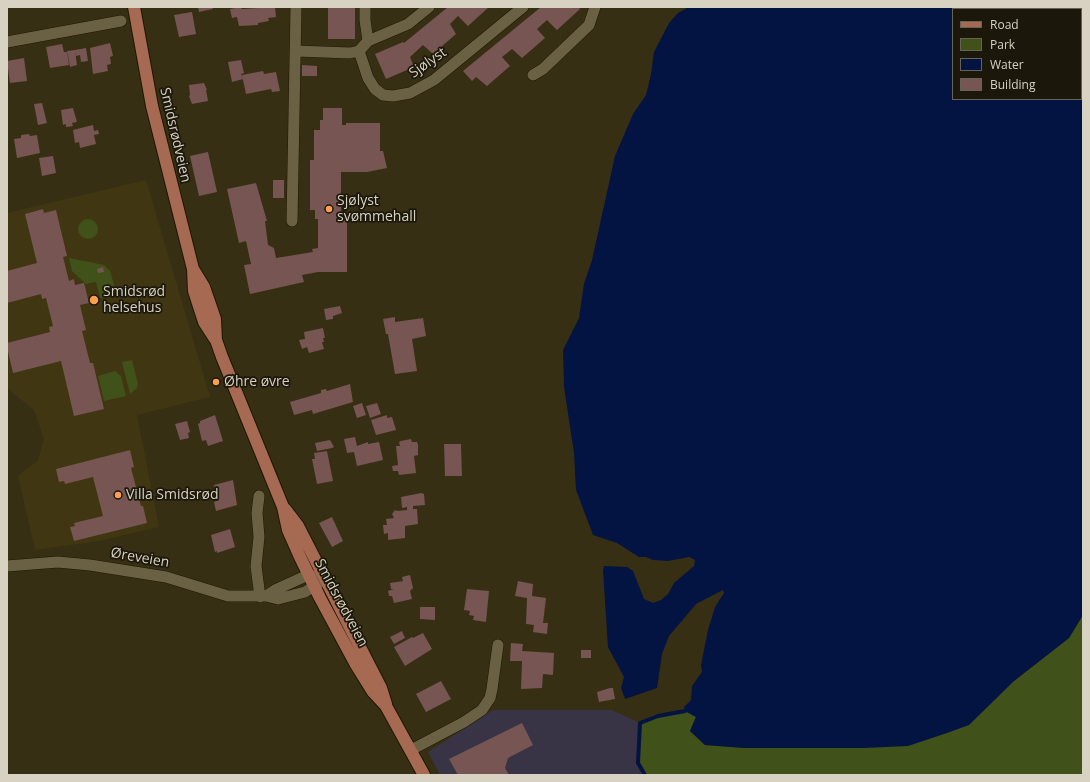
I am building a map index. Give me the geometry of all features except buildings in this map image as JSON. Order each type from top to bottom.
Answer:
[{"type":"main road","name":"Smidsrødveien","points":[[134,7],[161,144],[193,269],[194,291],[204,322],[216,340],[249,427],[283,507],[288,530],[314,588],[355,663],[373,692],[386,706],[424,775]]},
{"type":"main road","name":"Smidsrødveien","points":[[283,507],[298,526],[381,688],[386,706]]},
{"type":"street","points":[[292,221],[296,7]]},
{"type":"street","points":[[365,7],[368,41]]},
{"type":"street","points":[[296,51],[350,53],[359,51],[368,41],[408,24],[429,7]]},
{"type":"street","name":"Sjølyst","points":[[359,51],[368,78],[376,89],[383,95],[393,96],[410,93],[434,80],[523,7]]},
{"type":"street","points":[[533,75],[543,69],[589,24],[595,7]]},
{"type":"street","points":[[7,42],[121,21]]},
{"type":"street","points":[[259,496],[257,513],[259,537],[256,566],[263,597],[308,575],[324,579]]},
{"type":"street","name":"Øreveien","points":[[7,566],[58,562],[90,565],[166,577],[228,596],[278,599],[289,597],[314,588],[324,579]]},
{"type":"street","points":[[411,750],[464,722],[482,710],[490,698],[498,645]]},
{"type":"shaded area","name":"Smidsrød helsehus","points":[[146,180],[210,397],[137,415],[159,527],[99,541],[35,550],[18,476],[38,460],[44,439],[34,410],[7,388],[7,213]]},
{"type":"shaded area","points":[[493,710],[612,710],[640,723],[638,763],[645,775],[440,775],[428,752]]},
{"type":"green space","points":[[88,219],[95,222],[98,229],[95,236],[88,239],[81,236],[78,229],[81,222]]},
{"type":"green space","points":[[69,258],[104,265],[110,271],[117,295],[100,298],[96,282],[86,284],[72,271]]},
{"type":"green space","points":[[132,360],[138,384],[137,388],[130,394],[122,362]]},
{"type":"green space","points":[[115,371],[121,376],[126,396],[104,401],[98,376]]},
{"type":"green space","points":[[1083,615],[1083,775],[645,775],[638,763],[640,723],[658,716],[685,711],[696,717],[690,731],[705,745],[745,748],[1014,681],[1069,638]]},
{"type":"water","points":[[689,7],[1083,7],[1083,615],[1069,638],[1014,681],[969,725],[908,746],[864,748],[745,748],[705,745],[690,731],[696,717],[685,711],[684,707],[691,700],[692,686],[702,672],[701,665],[708,630],[715,607],[724,593],[723,590],[696,604],[669,636],[662,654],[657,688],[625,699],[621,688],[624,677],[608,647],[603,571],[604,566],[627,567],[633,571],[644,599],[653,603],[661,600],[668,594],[674,583],[694,566],[695,560],[689,557],[668,561],[639,557],[617,543],[593,535],[576,490],[574,453],[564,387],[563,350],[579,318],[584,284],[592,260],[615,156],[633,114],[646,95],[654,52],[669,23],[678,13]]},
{"type":"waterway","points":[[645,775],[638,763],[640,723],[658,716],[685,711]]},
{"type":"place","name":"Sjølyst svømmehall","points":[[329,209]]},
{"type":"place","name":"Smidsrød helsehus","points":[[94,300]]},
{"type":"place","name":"Øhre øvre","points":[[216,382]]},
{"type":"place","name":"Villa Smidsrød","points":[[118,495]]}]
